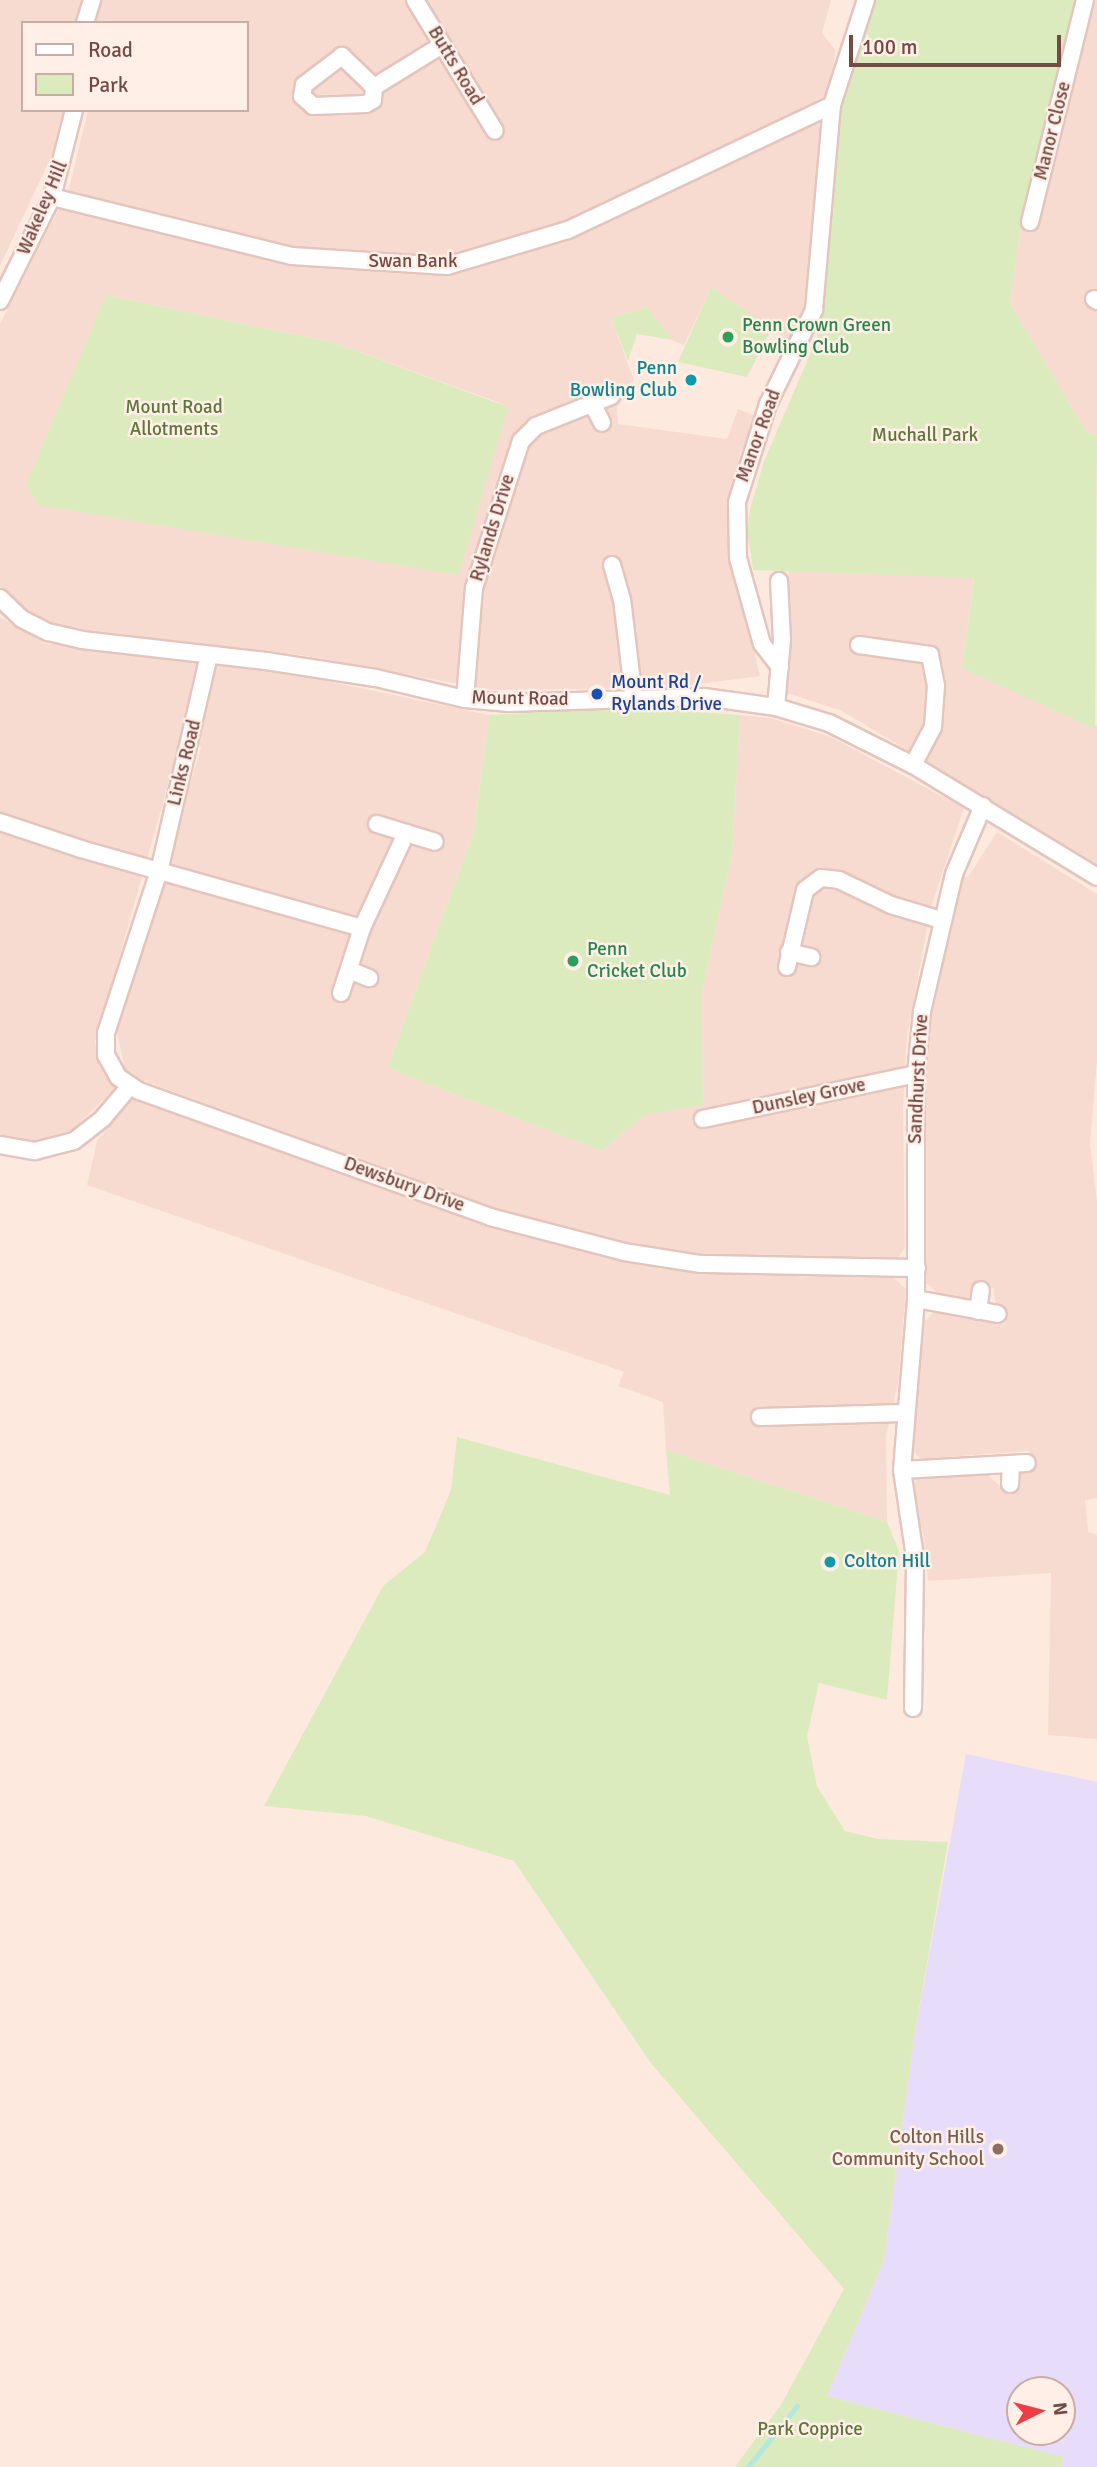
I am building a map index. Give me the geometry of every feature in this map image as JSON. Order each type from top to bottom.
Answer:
[{"type":"street","points":[[86,21],[92,0]]},
{"type":"street","name":"Butts Road","points":[[415,0],[495,131]]},
{"type":"street","name":"Manor Road","points":[[780,667],[762,644],[738,558],[737,502],[764,414],[814,310],[832,104],[866,0]]},
{"type":"street","name":"Manor Close","points":[[1030,222],[1085,0]]},
{"type":"street","points":[[374,87],[442,45]]},
{"type":"street","name":"Swan Bank","points":[[52,197],[292,256],[447,266],[568,230],[832,104]]},
{"type":"street","name":"Wakeley Hill","points":[[0,301],[52,197],[73,112]]},
{"type":"street","name":"Rylands Drive","points":[[465,699],[474,588],[521,441],[536,426],[611,396]]},
{"type":"street","points":[[592,403],[602,423]]},
{"type":"street","points":[[612,565],[622,599],[634,699]]},
{"type":"street","points":[[776,707],[780,667],[779,581]]},
{"type":"street","name":"Mount Road","points":[[0,598],[22,619],[48,632],[376,678],[465,699],[509,703],[705,697],[776,707],[829,723],[914,765],[1097,877]]},
{"type":"street","points":[[755,620],[781,617]]},
{"type":"street","points":[[859,645],[930,655],[936,686],[933,727],[914,765]]},
{"type":"street","name":"Links Road","points":[[159,871],[209,655]]},
{"type":"street","name":"Sandhurst Drive","points":[[913,1708],[915,1557],[902,1470],[916,1299],[916,1074],[922,1011],[941,920],[961,850],[983,806]]},
{"type":"street","points":[[0,822],[159,871],[362,928]]},
{"type":"street","points":[[377,824],[435,842]]},
{"type":"street","points":[[341,993],[362,928],[406,833]]},
{"type":"street","name":"Dewsbury Drive","points":[[159,871],[104,1045],[110,1067],[130,1086],[490,1217],[624,1252],[701,1264],[917,1268]]},
{"type":"street","points":[[811,957],[788,960],[806,890],[821,878],[839,880],[891,905],[941,920]]},
{"type":"street","points":[[349,970],[369,978]]},
{"type":"street","name":"Dunsley Grove","points":[[703,1119],[916,1074]]},
{"type":"street","points":[[0,1145],[35,1152],[74,1141],[103,1118],[130,1086]]},
{"type":"street","points":[[978,1311],[981,1290]]},
{"type":"street","points":[[916,1299],[998,1314]]},
{"type":"street","points":[[760,1417],[905,1413]]},
{"type":"street","points":[[902,1470],[1019,1463],[1010,1484]]},
{"type":"shaded area","points":[[0,0],[83,0],[78,21],[21,21],[21,112],[63,112],[51,157],[0,266]]},
{"type":"shaded area","points":[[99,0],[831,0],[822,33],[836,51],[827,95],[740,140],[821,124],[809,311],[791,343],[711,287],[684,345],[672,340],[647,307],[611,318],[634,380],[616,394],[618,424],[727,439],[738,409],[758,417],[740,453],[728,541],[760,676],[668,688],[491,690],[301,655],[65,628],[30,615],[0,587],[0,324],[69,189],[88,112],[248,112],[248,21],[93,21]],"holes":[[[106,295],[335,343],[508,406]]]},
{"type":"shaded area","points":[[1077,0],[1097,0],[1097,435],[1086,432],[1010,303],[1020,232]]},
{"type":"shaded area","points":[[789,569],[974,577],[962,668],[1097,726],[1097,864],[842,711],[787,693]]},
{"type":"shaded area","points":[[0,617],[44,643],[308,677],[489,715],[474,831],[387,1068],[602,1151],[644,1115],[703,1104],[702,992],[732,855],[740,715],[771,718],[831,737],[964,808],[931,907],[907,1037],[903,1108],[905,1248],[898,1257],[705,1259],[628,1246],[516,1216],[142,1080],[125,1070],[117,1032],[201,747],[180,743],[95,1042],[103,1073],[115,1088],[70,1132],[49,1142],[22,1146],[0,1135]]},
{"type":"shaded area","points":[[997,832],[1097,894],[1097,1060],[1090,1144],[1097,1202],[1097,1498],[1085,1500],[1088,1532],[1097,1535],[1097,1739],[1048,1735],[1051,1573],[928,1581],[923,1534],[910,1489],[917,1479],[987,1474],[1000,1486],[1020,1485],[1021,1473],[1030,1470],[1029,1451],[921,1459],[910,1448],[922,1324],[935,1311],[1005,1325],[1006,1307],[995,1302],[994,1288],[975,1285],[972,1296],[963,1299],[938,1293],[924,1281],[922,1084],[933,991],[960,875],[968,877]]},
{"type":"shaded area","points":[[133,1099],[513,1233],[662,1269],[894,1278],[906,1289],[898,1383],[886,1436],[887,1522],[666,1450],[663,1402],[618,1386],[624,1372],[87,1185],[97,1141]]},
{"type":"shaded area","name":"Colton Hills Community School","points":[[966,1754],[1097,1782],[1097,2467],[1061,2467],[1063,2457],[1020,2446],[1076,2446],[1076,2376],[1006,2376],[1006,2442],[827,2396],[884,2260],[914,2038]]},
{"type":"green space","name":"Muchall Park","points":[[873,0],[1077,0],[1020,232],[1010,303],[1086,432],[1097,435],[1095,729],[962,668],[974,578],[753,570],[747,530],[750,509],[764,461],[817,338],[831,136]]},
{"type":"green space","name":"Penn Crown Green Bowling Club","points":[[711,287],[772,328],[747,377],[678,362]]},
{"type":"green space","name":"Mount Road Allotments","points":[[106,295],[335,343],[508,407],[459,575],[38,505],[26,484]]},
{"type":"green space","points":[[647,307],[672,340],[637,334],[628,361],[611,318]]},
{"type":"green space","points":[[631,707],[740,715],[732,855],[702,992],[703,1105],[644,1115],[602,1151],[387,1068],[474,831],[489,715]]},
{"type":"green space","name":"Park Coppice","points":[[457,1437],[670,1495],[666,1450],[887,1522],[899,1551],[887,1700],[819,1683],[807,1736],[817,1786],[845,1831],[878,1839],[948,1842],[914,2038],[884,2260],[827,2396],[1006,2442],[1006,2446],[1021,2446],[1064,2457],[1061,2467],[735,2467],[782,2403],[844,2289],[650,2062],[514,1861],[366,1816],[264,1806],[383,1586],[425,1552],[451,1490]]},
{"type":"waterway","points":[[748,2467],[797,2406]]},
{"type":"place","name":"Penn Crown Green Bowling Club","points":[[728,337]]},
{"type":"place","name":"Penn Bowling Club","points":[[691,380]]},
{"type":"place","name":"Mount Rd / Rylands Drive","points":[[597,694]]},
{"type":"place","name":"Penn Cricket Club","points":[[573,961]]},
{"type":"place","name":"Colton Hill","points":[[830,1562]]},
{"type":"place","name":"Colton Hills Community School","points":[[998,2149]]}]
